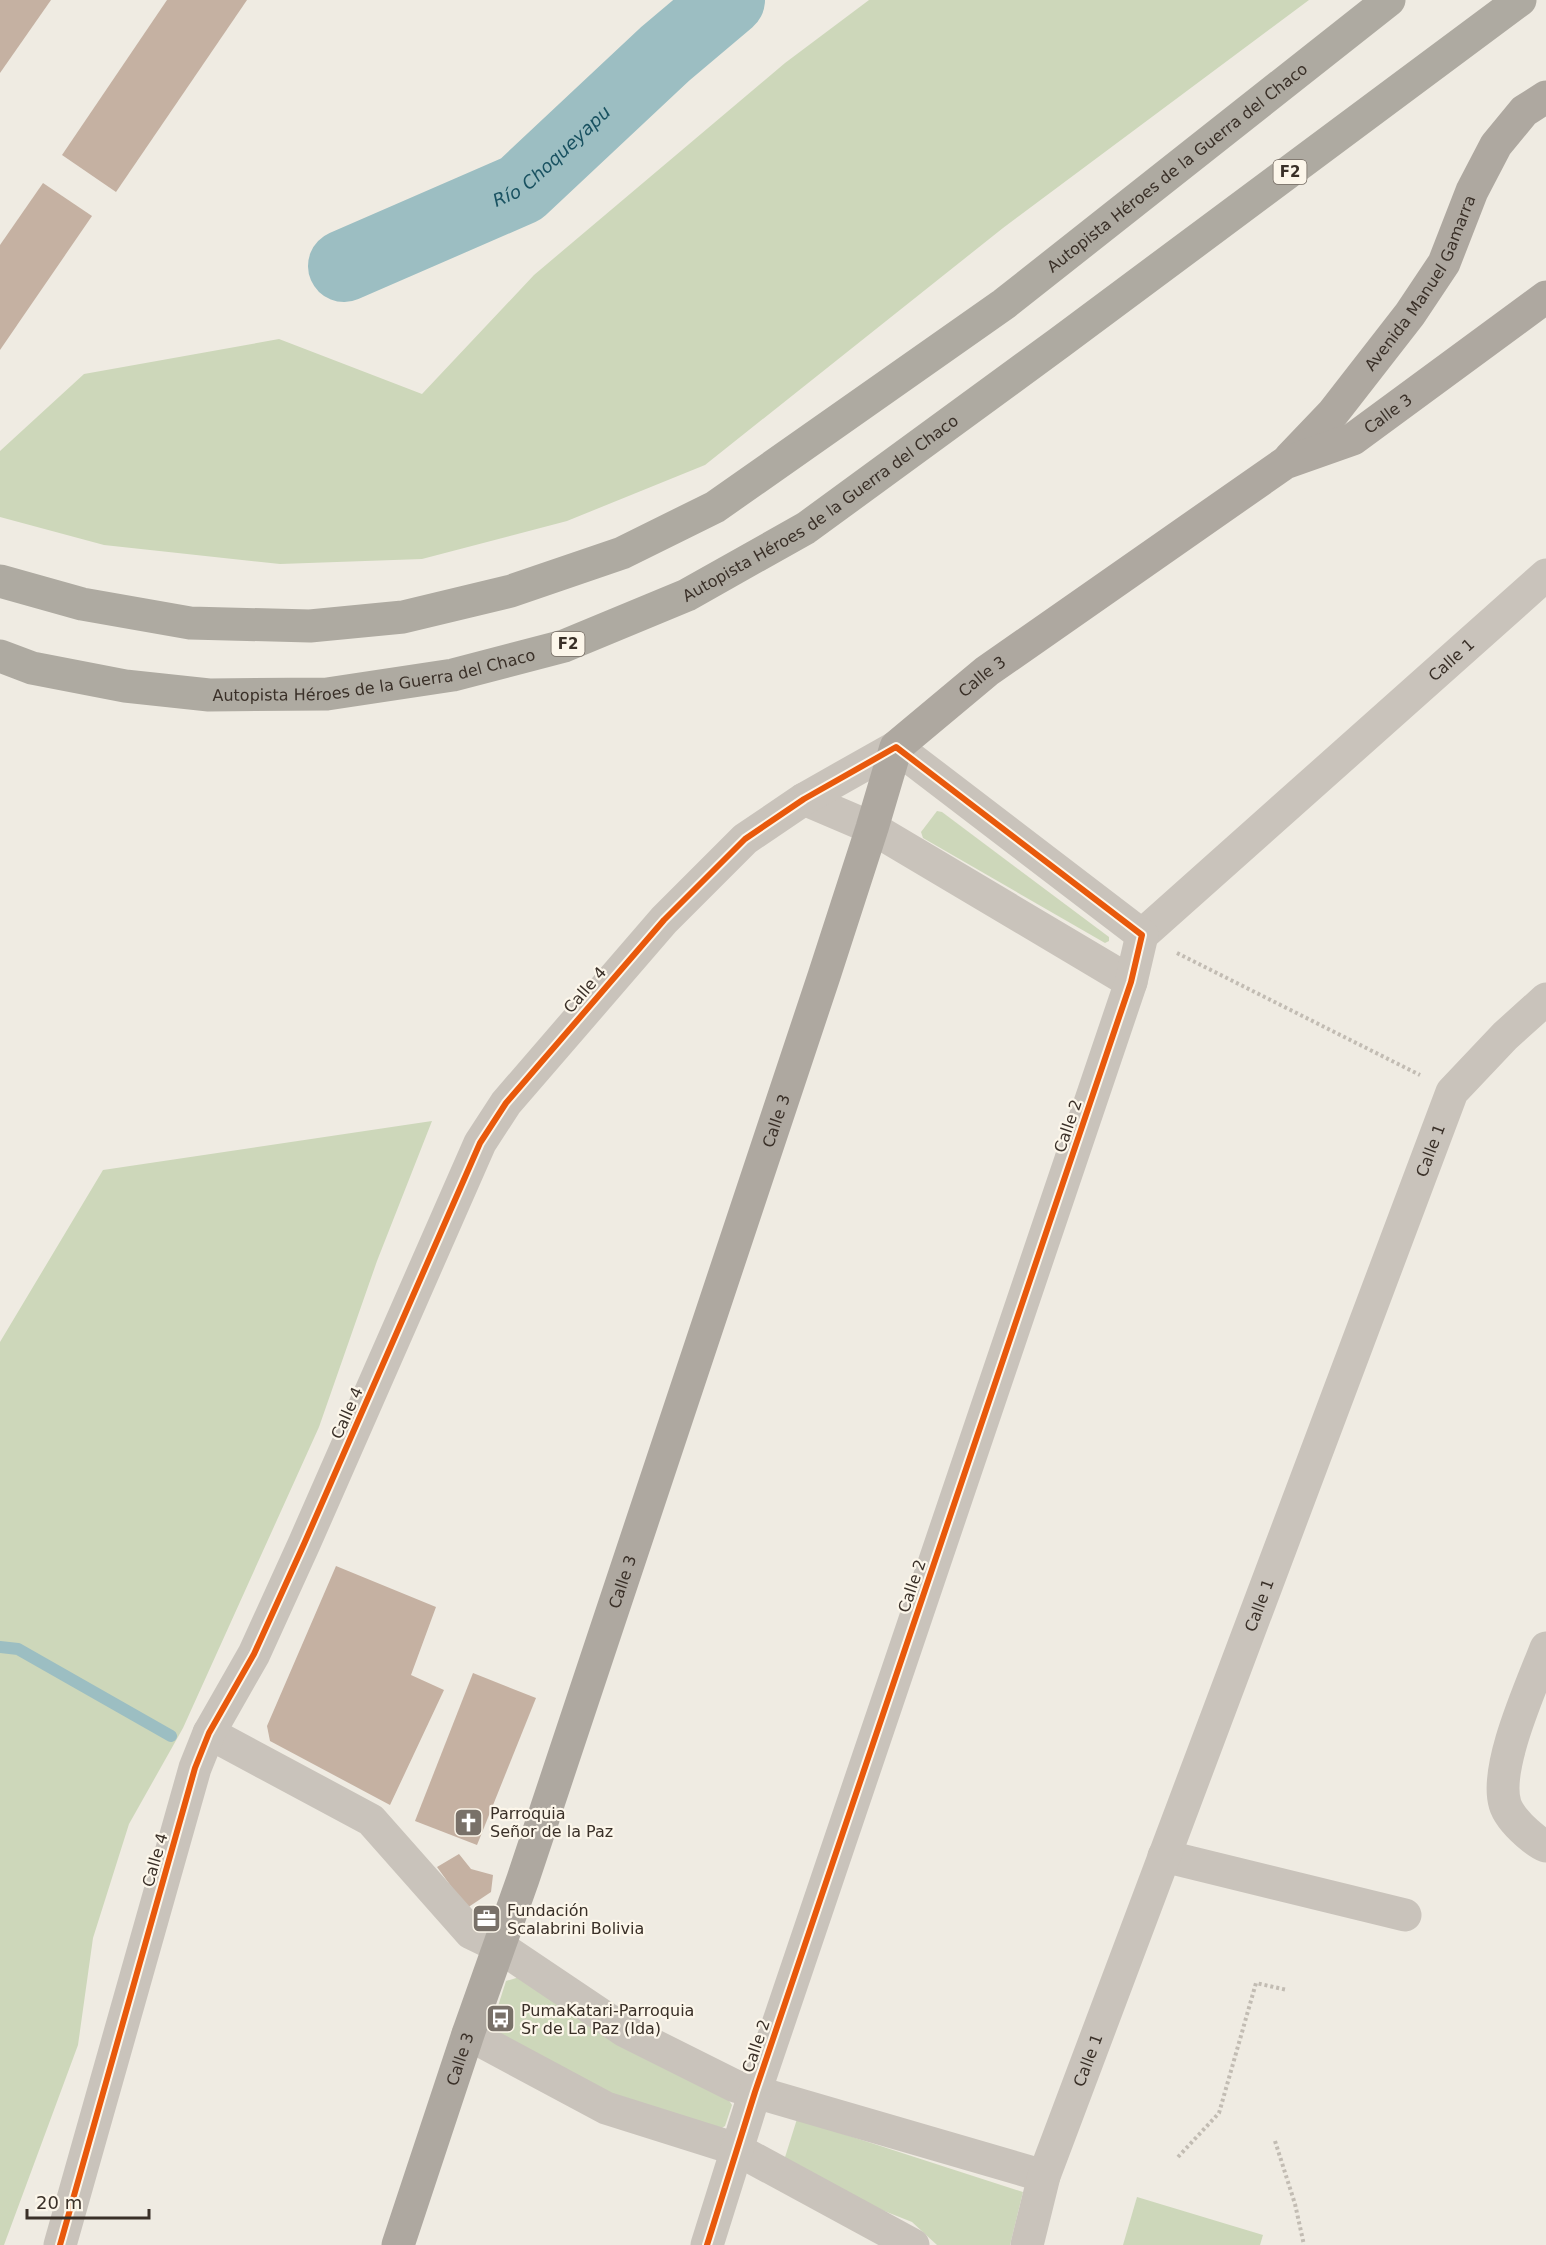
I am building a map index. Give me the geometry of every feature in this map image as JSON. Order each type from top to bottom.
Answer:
[{"type":"highway","name":"Autopista Héroes de la Guerra del Chaco","points":[[0,581],[82,604],[190,623],[310,626],[403,618],[512,591],[622,553],[715,507],[1004,304],[1389,0]]},
{"type":"highway","name":"Autopista Héroes de la Guerra del Chaco","points":[[0,656],[32,668],[125,686],[209,695],[327,694],[453,675],[564,646],[687,595],[806,528],[1069,336],[1520,0]]},
{"type":"main road","name":"Avenida Manuel Gamarra","points":[[1285,464],[1333,413],[1410,314],[1444,263],[1472,191],[1496,145],[1524,111],[1546,98]]},
{"type":"main road","name":"Calle 3","points":[[398,2245],[468,2034],[500,1947],[872,828],[896,747],[987,671],[1285,464],[1353,439],[1546,297]]},
{"type":"street","name":"Calle 1","points":[[1142,935],[1546,575]]},
{"type":"street","name":"Calle 4","points":[[60,2245],[195,1768],[209,1733],[258,1644],[485,1135],[506,1103],[664,920],[745,839],[804,799],[896,747]]},
{"type":"street","points":[[896,747],[1142,935]]},
{"type":"street","points":[[804,799],[872,828],[1131,982]]},
{"type":"street","name":"Calle 2","points":[[707,2245],[755,2092],[1131,982],[1142,935]]},
{"type":"street","name":"Calle 1","points":[[1026,2245],[1044,2176],[1452,1092],[1505,1036],[1546,999]]},
{"type":"street","points":[[1546,1648],[1506,1756],[1504,1780],[1505,1804],[1519,1826],[1540,1844],[1546,1846]]},
{"type":"street","points":[[209,1733],[371,1820],[471,1933],[500,1947],[625,2031],[735,2086],[1044,2176]]},
{"type":"street","points":[[1164,1856],[1405,1915]]},
{"type":"street","points":[[468,2034],[606,2108],[736,2149],[913,2245]]},
{"type":"path","points":[[1142,935],[1452,1092]]},
{"type":"path","points":[[1178,2157],[1220,2113],[1256,1983],[1287,1990]]},
{"type":"path","points":[[1275,2141],[1295,2204],[1304,2245]]},
{"type":"green space","points":[[869,0],[1309,0],[1003,228],[705,465],[567,521],[422,559],[280,564],[104,545],[0,517],[0,451],[84,374],[279,339],[422,394],[534,275],[785,63]]},
{"type":"green space","points":[[937,811],[942,812],[1109,937],[1109,941],[1105,943],[923,838],[921,832]]},
{"type":"green space","points":[[432,1121],[377,1261],[319,1427],[183,1728],[129,1824],[93,1938],[78,2045],[4,2245],[0,2245],[0,1342],[103,1170]]},
{"type":"green space","points":[[523,1976],[726,2096],[732,2105],[725,2126],[717,2131],[630,2105],[496,2037],[492,2025],[506,1981]]},
{"type":"green space","points":[[797,2119],[1023,2192],[1010,2245],[937,2245],[912,2222],[781,2170]]},
{"type":"green space","points":[[1137,2197],[1263,2235],[1260,2245],[1123,2245]]},
{"type":"building","points":[[0,0],[51,0],[0,73]]},
{"type":"building","points":[[167,0],[247,0],[116,192],[62,155]]},
{"type":"building","points":[[43,183],[92,216],[0,350],[0,245]]},
{"type":"building","points":[[336,1566],[436,1607],[411,1675],[444,1690],[390,1805],[270,1741],[267,1726]]},
{"type":"building","points":[[473,1673],[536,1698],[477,1845],[415,1821]]},
{"type":"building","points":[[459,1854],[471,1869],[493,1875],[491,1892],[467,1908],[437,1867]]},
{"type":"waterway","name":"Río Choqueyapu","points":[[344,266],[521,189],[665,54],[729,0]]},
{"type":"waterway","points":[[0,1647],[18,1649],[171,1736]]},
{"type":"cycle path","points":[[60,2245],[195,1768],[209,1733],[254,1654],[480,1143],[506,1103],[664,920],[745,839],[804,799],[896,747],[1142,935],[1131,982],[755,2092],[707,2245]]},
{"type":"place","name":"Parroquia Señor de la Paz","points":[[469,1822]]},
{"type":"place","name":"Fundación Scalabrini Bolivia","points":[[486,1919]]},
{"type":"place","name":"PumaKatari-Parroquia Sr de La Paz (Ida)","points":[[500,2019]]}]
